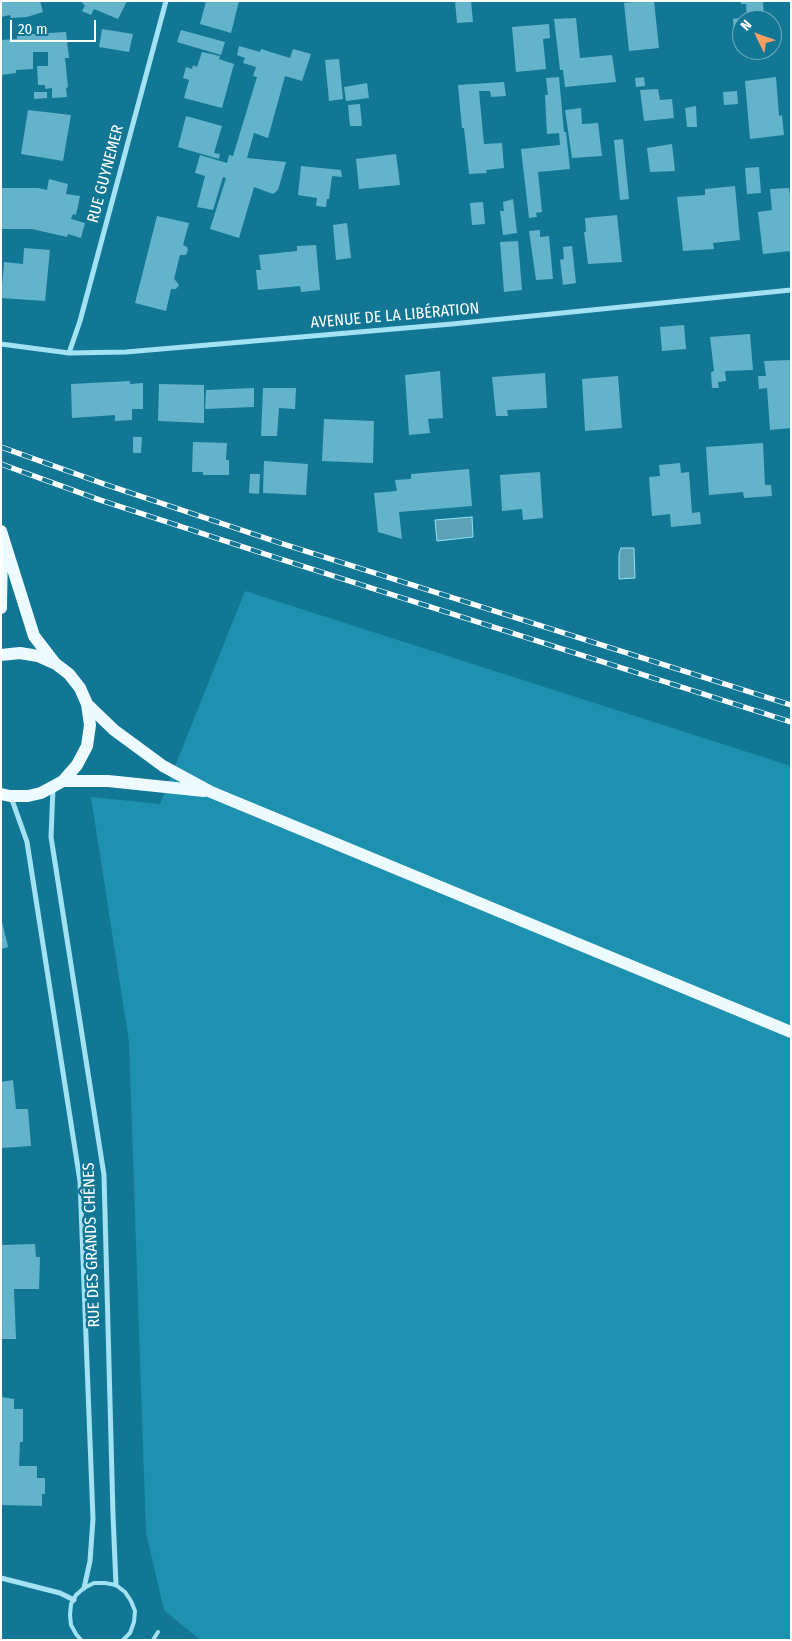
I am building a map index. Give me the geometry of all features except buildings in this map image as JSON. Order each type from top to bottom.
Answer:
[{"type":"main road","points":[[1,608],[2,533]]},
{"type":"main road","points":[[2,533],[34,636],[56,664]]},
{"type":"main road","points":[[1,655],[20,653],[38,656],[56,664],[69,674],[80,688],[87,704],[90,725],[87,746],[78,765],[58,784],[41,793],[28,796],[6,795]]},
{"type":"main road","points":[[87,704],[114,730],[163,766],[211,792],[791,1032]]},
{"type":"main road","points":[[58,784],[108,781],[211,792]]},
{"type":"street","name":"RUE GUYNEMER","points":[[69,353],[80,321],[166,1]]},
{"type":"street","name":"AVENUE DE LA LIBÉRATION","points":[[1,344],[69,353],[126,352],[432,326],[791,290]]},
{"type":"street","name":"RUE DES GRANDS CHÊNES","points":[[58,784],[51,837],[104,1174],[112,1514],[116,1585]]},
{"type":"street","name":"RUE DES GRANDS CHÊNES","points":[[6,795],[27,842],[80,1181],[93,1519],[90,1561],[84,1588]]},
{"type":"street","points":[[1,1578],[60,1593],[74,1600]]},
{"type":"lane","points":[[81,1640],[71,1625],[71,1604],[76,1595],[84,1588],[94,1584],[105,1583],[116,1585],[125,1592],[131,1601],[134,1611],[134,1622],[130,1633],[123,1640]]},
{"type":"lane","points":[[153,1640],[158,1632]]},
{"type":"shaded area","points":[[472,517],[473,537],[437,541],[435,520]]},
{"type":"shaded area","points":[[621,548],[634,548],[635,578],[619,579],[619,554]]},
{"type":"shaded area","points":[[245,591],[791,766],[791,1640],[200,1640],[164,1610],[146,1533],[129,1042],[91,797],[160,804]]},
{"type":"railway","points":[[1,447],[280,543],[791,705]]},
{"type":"railway","points":[[1,464],[100,500],[274,557],[791,722]]}]
